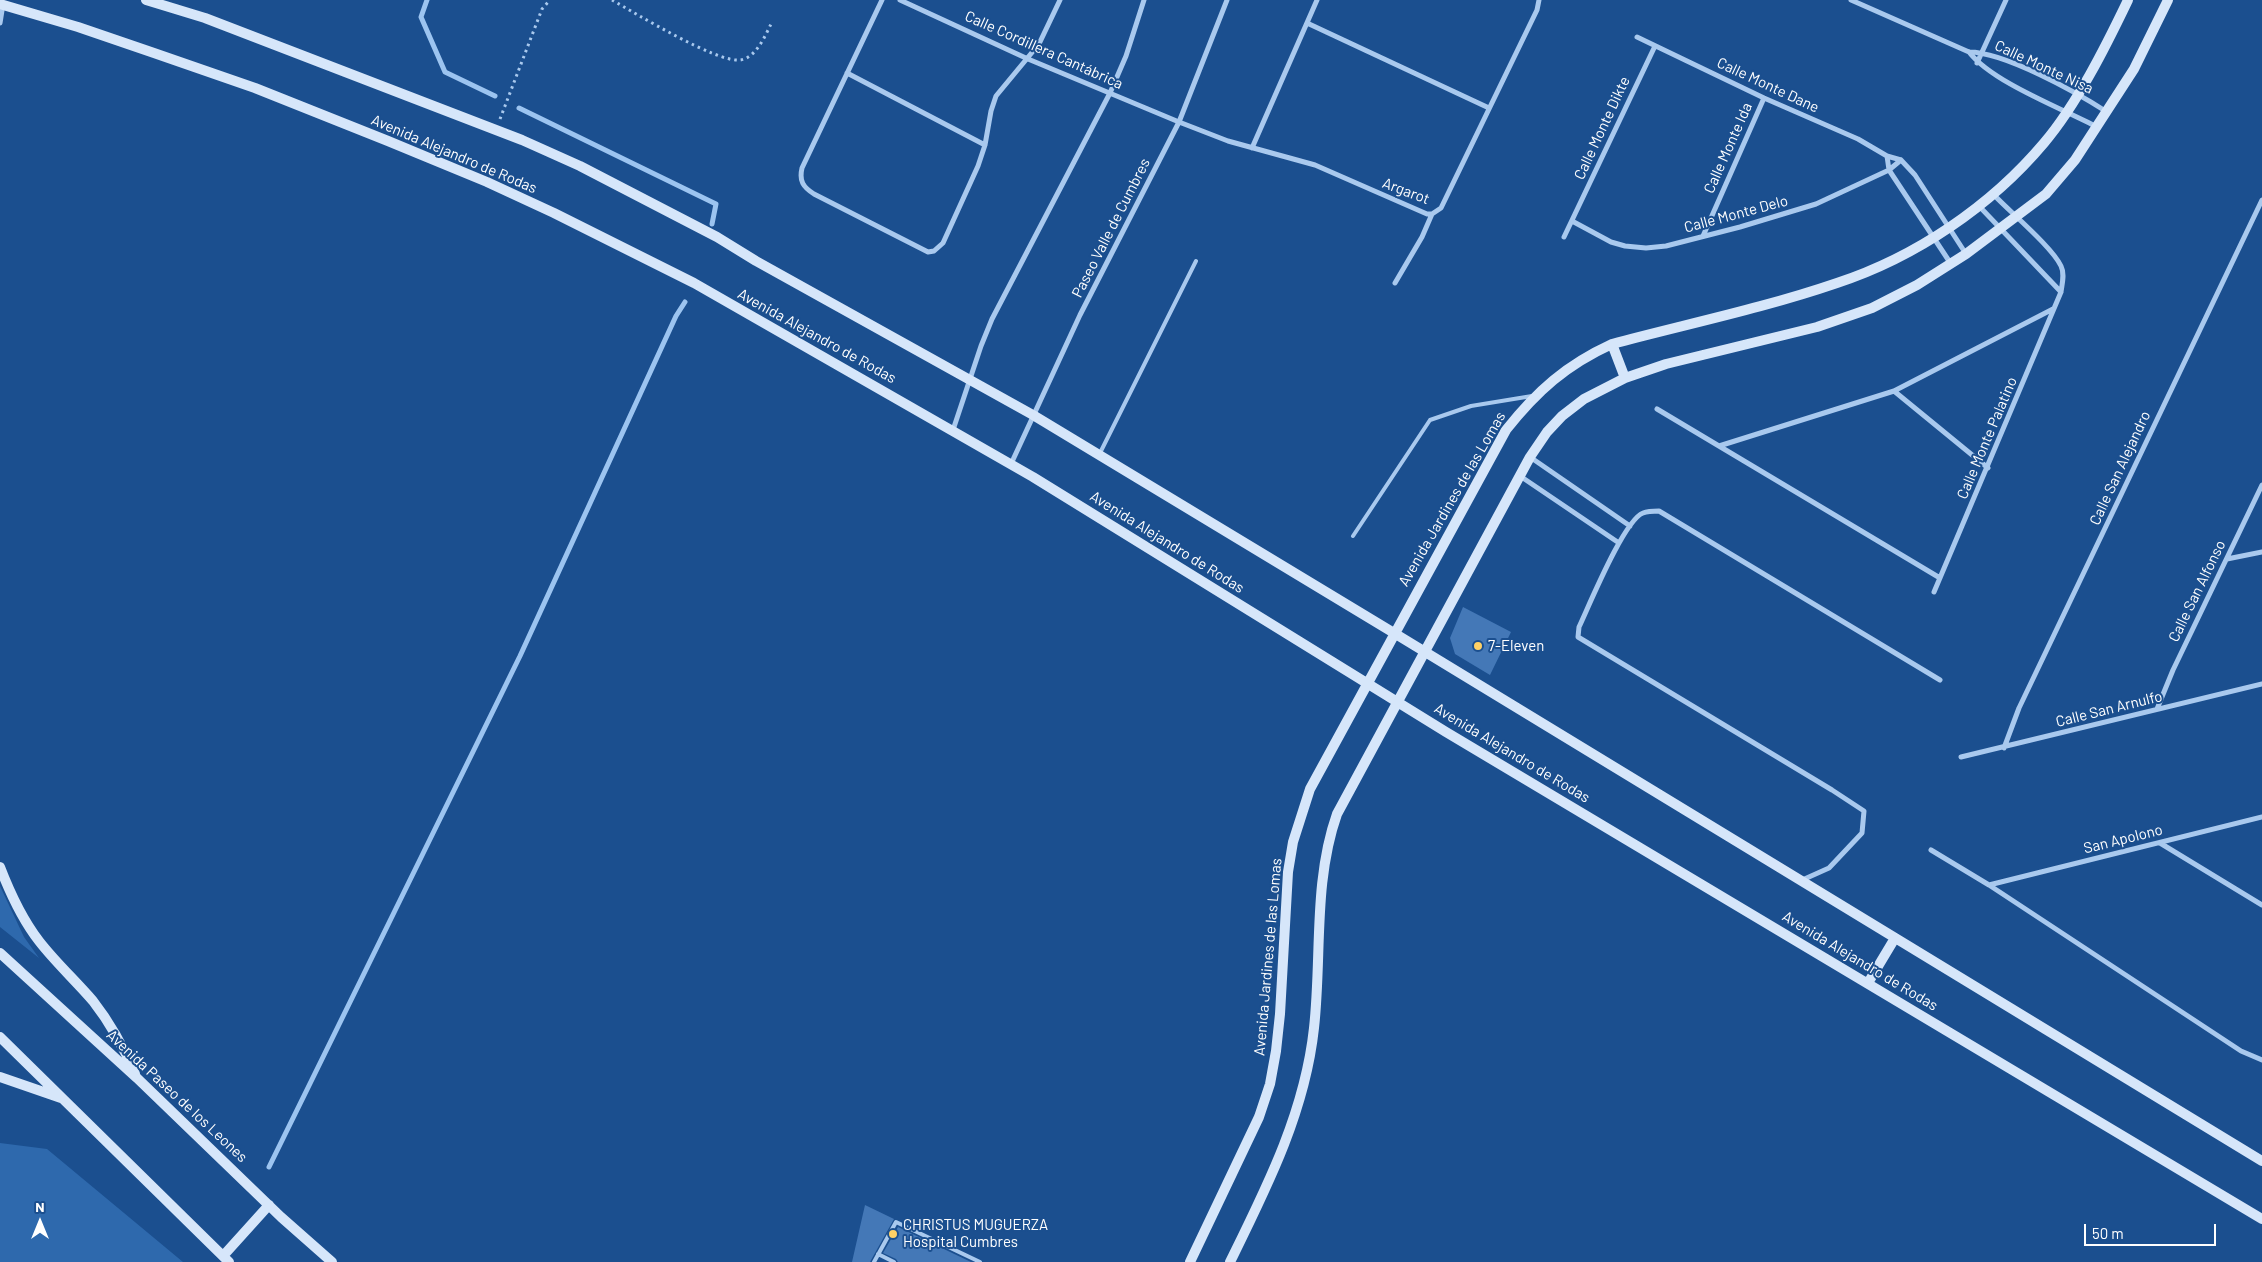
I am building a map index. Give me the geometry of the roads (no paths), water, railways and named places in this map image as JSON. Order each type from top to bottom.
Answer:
[{"type":"street","points":[[146,0],[205,18],[496,129],[580,166],[717,238],[756,262],[970,379],[1099,455],[2262,1161]]},
{"type":"street","points":[[882,0],[802,168],[801,181],[805,188],[814,194],[922,251],[934,252],[943,243],[978,166],[985,145],[991,111],[996,96],[1028,58],[1048,30],[1060,0]]},
{"type":"street","name":"Calle Cordillera Cantábrica","points":[[900,0],[1028,58],[1179,122]]},
{"type":"street","points":[[954,430],[980,346],[1110,93],[1126,56],[1144,0]]},
{"type":"street","name":"Paseo Valle de Cumbres","points":[[1011,464],[1032,415],[1080,315],[1179,122],[1227,0]]},
{"type":"street","points":[[1252,148],[1317,0]]},
{"type":"street","name":"Calle Monte Nisa","points":[[1851,0],[1863,2],[1968,52],[1977,63],[2024,91],[2097,127]]},
{"type":"street","points":[[1977,63],[2006,0]]},
{"type":"street","name":"Avenida Jardines de las Lomas","points":[[1190,1262],[1260,1117],[1270,1084],[1276,1051],[1282,979],[1284,912],[1293,842],[1310,788],[1502,436],[1534,396],[1570,366],[1612,344],[1838,283],[1886,264],[1934,236],[1979,206],[1994,195],[2045,142],[2077,93],[2128,0]]},
{"type":"street","points":[[1230,1262],[1284,1148],[1304,1088],[1314,1027],[1322,877],[1330,836],[1347,793],[1530,457],[1548,432],[1562,416],[1584,399],[1625,378],[1666,364],[1817,327],[1872,308],[1917,285],[1966,254],[2046,194],[2075,160],[2134,69],[2168,0]]},
{"type":"street","points":[[0,23],[2,3]]},
{"type":"street","name":"Avenida Alejandro de Rodas","points":[[2,3],[255,88],[487,182],[694,283],[1011,464],[1397,702],[2262,1219]]},
{"type":"street","name":"Argarot","points":[[1179,122],[1208,134],[1252,148],[1307,162],[1419,212],[1432,214],[1441,208],[1539,3]]},
{"type":"street","points":[[1307,23],[1489,108]]},
{"type":"street","name":"Calle Monte Dane","points":[[1637,38],[1764,98],[1858,139],[1887,156],[1901,160]]},
{"type":"street","name":"Calle Monte Dikte","points":[[1564,238],[1655,46]]},
{"type":"street","name":"Calle Monte Nisa","points":[[1968,52],[1982,52],[2077,93],[2107,112]]},
{"type":"street","points":[[847,73],[985,145]]},
{"type":"street","name":"Calle Monte Ida","points":[[1703,236],[1764,98]]},
{"type":"street","points":[[1887,156],[1889,170],[1951,264]]},
{"type":"street","points":[[1901,160],[1915,175],[1966,254]]},
{"type":"street","name":"Calle Monte Delo","points":[[1572,221],[1611,242],[1636,248],[1666,246],[1816,204],[1889,170],[1901,160]]},
{"type":"street","name":"Calle Monte Palatino","points":[[1934,592],[2054,309],[2060,292],[2063,274],[2061,265],[1994,195]]},
{"type":"street","name":"Calle San Alejandro","points":[[2004,748],[2019,708],[2262,200]]},
{"type":"street","points":[[1979,206],[2060,292]]},
{"type":"street","points":[[1395,282],[1422,237],[1432,214]]},
{"type":"street","points":[[1719,446],[1894,391],[2054,309]]},
{"type":"street","points":[[1612,344],[1625,378]]},
{"type":"street","points":[[1894,391],[1988,468]]},
{"type":"street","points":[[1658,409],[1940,578]]},
{"type":"street","points":[[1530,457],[1630,526]]},
{"type":"street","points":[[1520,476],[1619,543]]},
{"type":"street","name":"Calle San Alfonso","points":[[2157,709],[2173,670],[2262,485]]},
{"type":"street","points":[[1800,881],[1829,868],[1862,833],[1864,811],[1578,636],[1579,627],[1619,543],[1630,526],[1642,513],[1658,511],[1940,680]]},
{"type":"street","points":[[2227,559],[2262,552]]},
{"type":"street","name":"Calle San Arnulfo","points":[[1961,758],[2262,684]]},
{"type":"street","name":"San Apolono","points":[[1990,885],[2262,817]]},
{"type":"street","points":[[2160,843],[2262,906]]},
{"type":"street","points":[[1931,850],[1990,885],[2241,1051],[2262,1060]]},
{"type":"street","points":[[0,867],[25,921],[38,940],[93,1001],[110,1025],[121,1043],[136,1078]]},
{"type":"street","points":[[1868,983],[1895,938]]},
{"type":"street","name":"Avenida Paseo de los Leones","points":[[0,953],[332,1262]]},
{"type":"street","points":[[0,1038],[226,1259],[269,1205]]},
{"type":"street","points":[[0,1077],[64,1100]]},
{"type":"lane","points":[[1099,455],[1196,261]]},
{"type":"lane","points":[[1353,536],[1430,420],[1471,406],[1534,396]]},
{"type":"lane","points":[[874,1262],[896,1222],[980,1262]]},
{"type":"lane","points":[[878,1254],[894,1262]]},
{"type":"waterway","points":[[427,0],[421,17],[445,72],[495,96]]},
{"type":"waterway","points":[[519,108],[716,204],[712,224]]},
{"type":"waterway","points":[[269,1167],[520,656],[676,316],[685,302]]},
{"type":"place","name":"7-Eleven","points":[[1478,646]]},
{"type":"place","name":"CHRISTUS MUGUERZA Hospital Cumbres","points":[[893,1234]]}]
